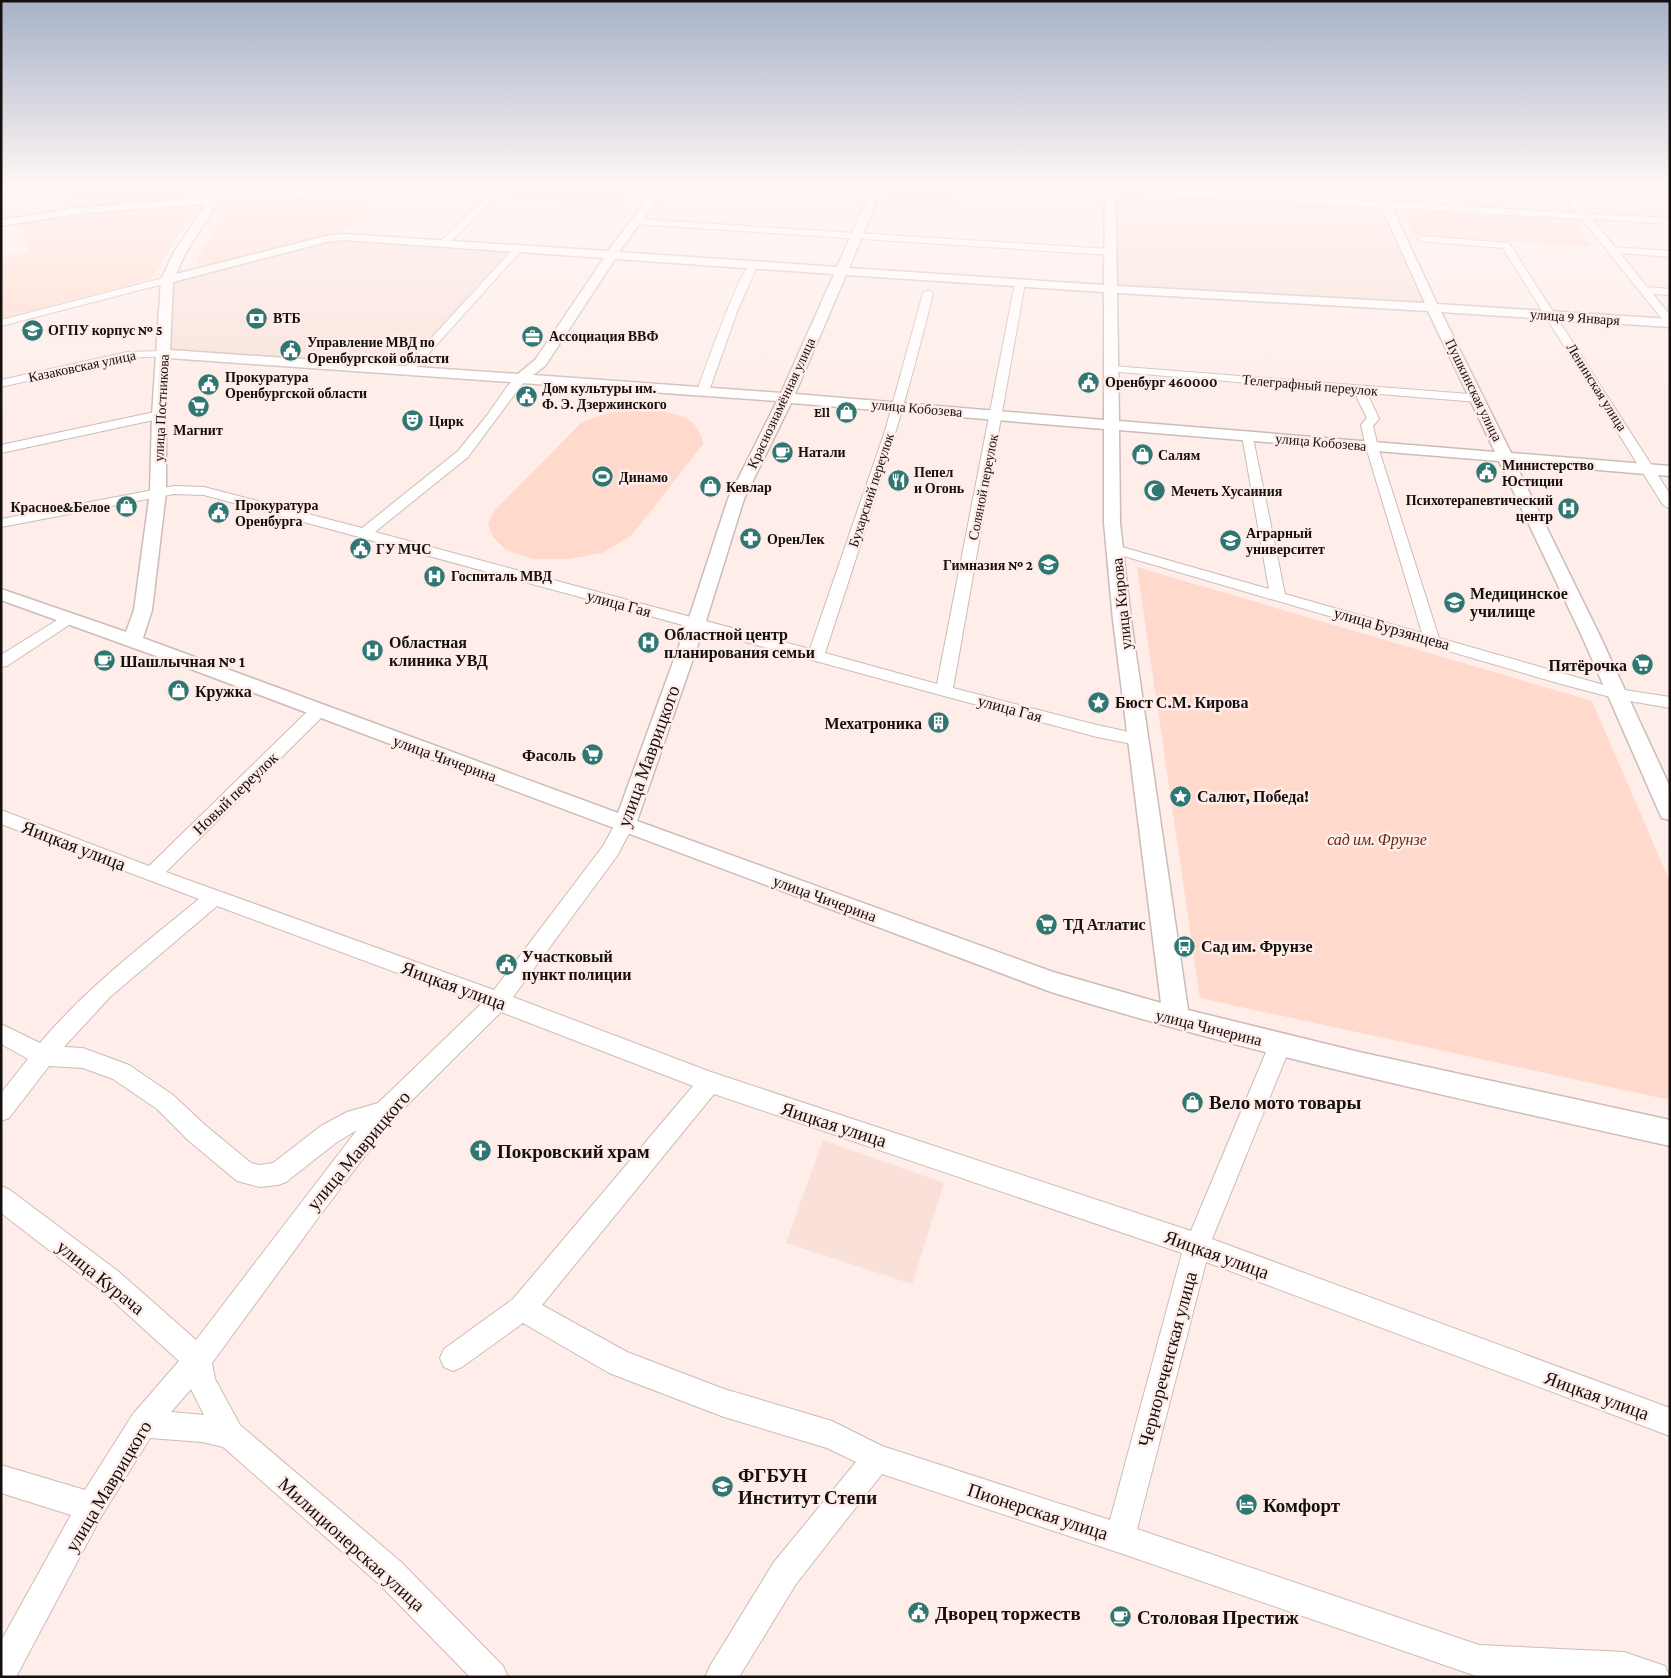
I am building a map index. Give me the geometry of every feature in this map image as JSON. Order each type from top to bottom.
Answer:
[{"type":"main road","name":"улица Постникова","points":[[133,640],[144,610],[158,492],[158,415],[164,354],[167,280],[174,264]]},
{"type":"main road","name":"улица 9 Января","points":[[167,280],[228,264]]},
{"type":"main road","points":[[520,379],[540,364],[606,264]]},
{"type":"main road","name":"улица 9 Января","points":[[728,264],[1670,323]]},
{"type":"main road","name":"Краснознамённая улица","points":[[696,624],[736,499],[786,398],[845,264]]},
{"type":"main road","name":"улица Кирова","points":[[1110,264],[1113,425],[1112,523],[1137,739],[1176,1019]]},
{"type":"main road","name":"Пушкинская улица","points":[[1413,264],[1618,694],[1670,812]]},
{"type":"main road","name":"улица Кобозева","points":[[164,354],[898,406],[1670,471]]},
{"type":"main road","name":"улица Чичерина","points":[[1,594],[67,620],[133,640],[318,712],[1051,982],[1176,1019],[1280,1045],[1670,1133]]},
{"type":"main road","name":"улица Маврицкого","points":[[626,824],[696,624]]},
{"type":"street","points":[[407,371],[504,264]]},
{"type":"street","name":"Ленинская улица","points":[[1519,264],[1670,505]]},
{"type":"street","points":[[1623,264],[1670,323]]},
{"type":"street","points":[[702,391],[716,359],[739,293],[752,266]]},
{"type":"street","points":[[1,322],[167,280]]},
{"type":"street","name":"Соляной переулок","points":[[944,691],[1020,283]]},
{"type":"street","points":[[1644,290],[1670,292]]},
{"type":"street","name":"Бухарский переулок","points":[[816,656],[898,406],[919,335],[928,293]]},
{"type":"street","name":"Казаковская улица","points":[[1,384],[127,355],[164,354]]},
{"type":"street","name":"Телеграфный переулок","points":[[1112,369],[1478,398]]},
{"type":"street","points":[[365,533],[462,454],[520,379]]},
{"type":"street","points":[[1359,389],[1373,419],[1367,425],[1372,447],[1432,640]]},
{"type":"street","points":[[1,448],[158,415]]},
{"type":"street","points":[[1248,436],[1278,595]]},
{"type":"street","name":"улица Гая","points":[[1,523],[158,492],[182,489],[204,491],[944,691],[1097,731],[1137,739]]},
{"type":"street","name":"улица Бурзянцева","points":[[1115,549],[1618,694],[1670,703]]},
{"type":"street","points":[[1,662],[67,620]]},
{"type":"street","name":"Новый переулок","points":[[151,875],[318,712]]},
{"type":"street","name":"Яицкая улица","points":[[1,817],[151,875],[498,1001],[710,1082],[1197,1246],[1670,1422]]},
{"type":"street","name":"улица Маврицкого","points":[[8,1672],[91,1507],[143,1424],[198,1360],[308,1210],[385,1112],[498,1001],[610,851],[626,824]]},
{"type":"street","points":[[1,1111],[43,1056],[102,992],[214,898]]},
{"type":"street","points":[[1,1033],[43,1056],[83,1058],[121,1072],[165,1102],[197,1133],[245,1173],[260,1176],[278,1174],[330,1134],[355,1118],[385,1112]]},
{"type":"street","name":"Чернореченская улица","points":[[1120,1538],[1197,1246],[1280,1045]]},
{"type":"street","points":[[453,1358],[522,1308],[710,1082]]},
{"type":"street","name":"улица Курача","points":[[1,1198],[110,1281],[198,1360]]},
{"type":"street","name":"Пионерская улица","points":[[522,1308],[619,1363],[724,1403],[832,1434],[877,1458],[1120,1538],[1479,1661],[1624,1668],[1654,1677]]},
{"type":"street","name":"Милиционерская улица","points":[[198,1360],[202,1382],[230,1435],[390,1573],[491,1676]]},
{"type":"street","name":"Милиционерская улица","points":[[143,1424],[202,1428],[230,1435]]},
{"type":"street","points":[[721,1677],[785,1574],[877,1458]]},
{"type":"street","points":[[1,1479],[91,1507]]},
{"type":"shaded area","points":[[239,264],[501,264],[405,367],[172,351],[172,283]]},
{"type":"shaded area","points":[[1117,264],[1405,264],[1424,306],[1117,287]]},
{"type":"shaded area","points":[[823,1140],[944,1183],[912,1284],[786,1243]]},
{"type":"green space","points":[[1,264],[160,264],[151,279],[1,319]]},
{"type":"green space","name":"Динамо","points":[[653,409],[678,415],[691,422],[697,427],[703,444],[632,535],[602,553],[568,559],[533,559],[506,550],[493,537],[488,523],[495,510],[581,423],[607,413]]},
{"type":"green space","name":"сад им. Фрунзе","points":[[1137,567],[1592,701],[1670,882],[1670,1100],[1200,998]]},
{"type":"place","name":"ВТБ","points":[[257,318]]},
{"type":"place","name":"ОГПУ корпус № 5","points":[[32,330]]},
{"type":"place","name":"Ассоциация ВВФ","points":[[533,336]]},
{"type":"place","name":"Управление МВД по Оренбургской области","points":[[291,350]]},
{"type":"place","name":"Оренбург 460000","points":[[1089,382]]},
{"type":"place","name":"Прокуратура Оренбургской области","points":[[209,385]]},
{"type":"place","name":"Дом культуры им. Ф. Э. Дзержинского","points":[[526,396]]},
{"type":"place","name":"Магнит","points":[[198,407]]},
{"type":"place","name":"Ell","points":[[846,412]]},
{"type":"place","name":"Цирк","points":[[413,421]]},
{"type":"place","name":"Натали","points":[[782,452]]},
{"type":"place","name":"Салям","points":[[1142,455]]},
{"type":"place","name":"Министерство Юстиции","points":[[1486,473]]},
{"type":"place","name":"Динамо","points":[[603,477]]},
{"type":"place","name":"Пепел и Огонь","points":[[898,480]]},
{"type":"place","name":"Кевлар","points":[[710,487]]},
{"type":"place","name":"Мечеть Хусаиния","points":[[1155,491]]},
{"type":"place","name":"Красное&Белое","points":[[126,507]]},
{"type":"place","name":"Психотерапевтический центр","points":[[1569,508]]},
{"type":"place","name":"Прокуратура Оренбурга","points":[[219,513]]},
{"type":"place","name":"ОренЛек","points":[[751,539]]},
{"type":"place","name":"Аграрный университет","points":[[1230,541]]},
{"type":"place","name":"ГУ МЧС","points":[[360,549]]},
{"type":"place","name":"Гимназия № 2","points":[[1049,565]]},
{"type":"place","name":"Госпиталь МВД","points":[[435,576]]},
{"type":"place","name":"Медицинское училище","points":[[1454,602]]},
{"type":"place","name":"Областной центр планирования семьи","points":[[648,643]]},
{"type":"place","name":"Областная клиника УВД","points":[[373,651]]},
{"type":"place","name":"Шашлычная № 1","points":[[104,661]]},
{"type":"place","name":"Пятёрочка","points":[[1643,665]]},
{"type":"place","name":"Кружка","points":[[179,691]]},
{"type":"place","name":"Бюст С.М. Кирова","points":[[1099,702]]},
{"type":"place","name":"Мехатроника","points":[[938,723]]},
{"type":"place","name":"Фасоль","points":[[592,755]]},
{"type":"place","name":"Салют, Победа!","points":[[1181,796]]},
{"type":"place","name":"ТД Атлатис","points":[[1047,924]]},
{"type":"place","name":"Сад им. Фрунзе","points":[[1185,946]]},
{"type":"place","name":"Участковый пункт полиции","points":[[506,965]]},
{"type":"place","name":"Вело мото товары","points":[[1193,1102]]},
{"type":"place","name":"Покровский храм","points":[[481,1151]]},
{"type":"place","name":"ФГБУН Институт Степи","points":[[722,1486]]},
{"type":"place","name":"Комфорт","points":[[1247,1505]]},
{"type":"place","name":"Дворец торжеств","points":[[919,1613]]},
{"type":"place","name":"Столовая Престиж","points":[[1121,1617]]}]
